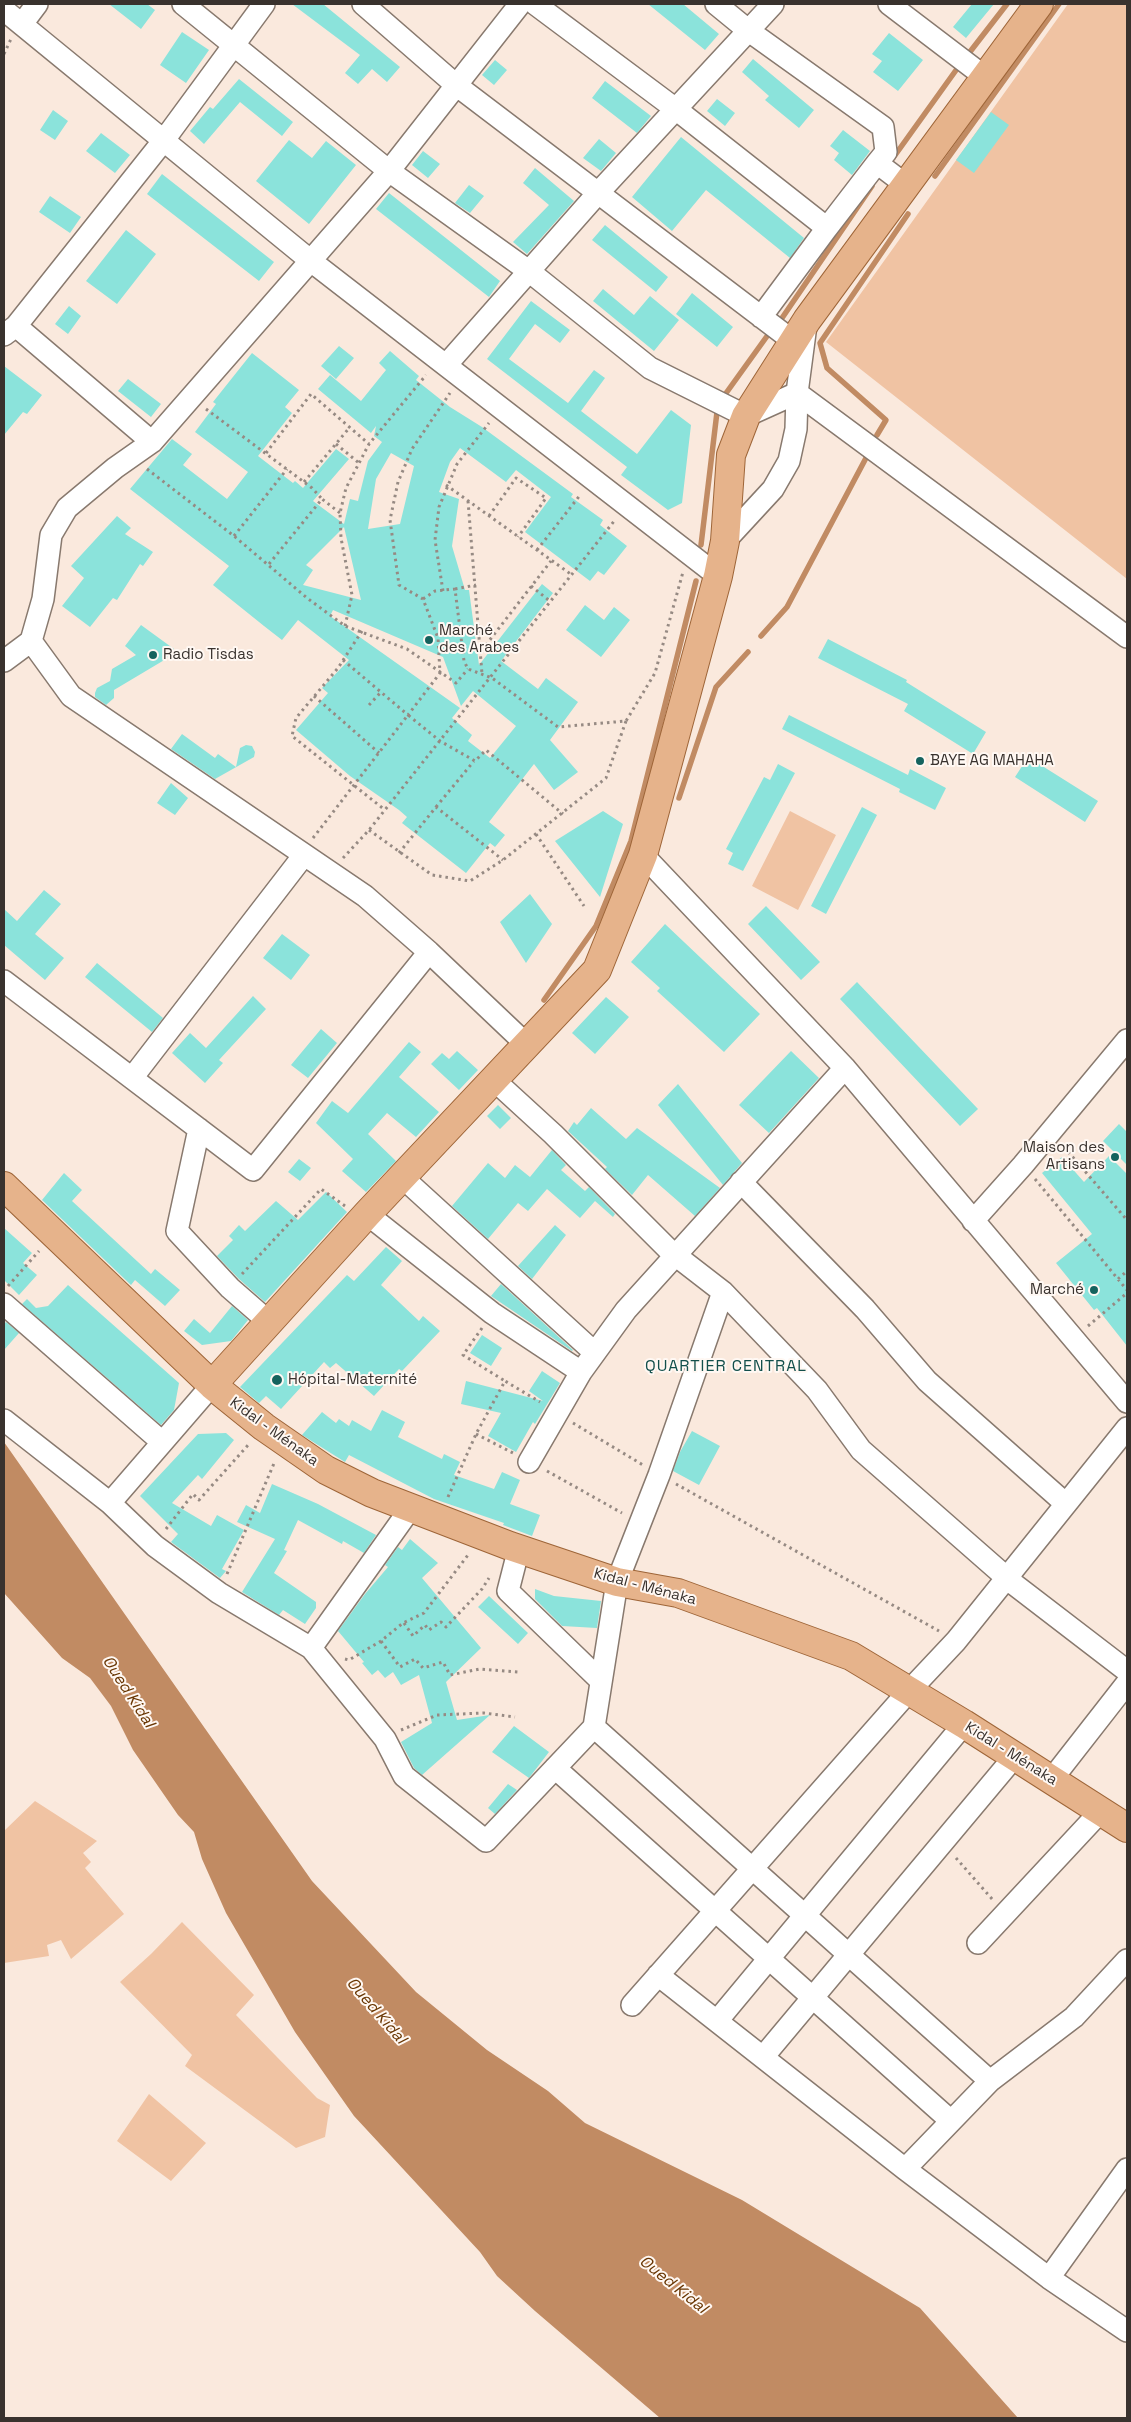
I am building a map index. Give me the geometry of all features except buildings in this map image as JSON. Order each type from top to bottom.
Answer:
[{"type":"main road","points":[[212,1384],[365,1216],[597,970],[643,855],[718,576],[726,541],[731,455],[746,416],[800,331],[1039,4]]},
{"type":"main road","name":"Kidal - Ménaka","points":[[4,1186],[212,1384],[274,1434],[326,1470],[372,1493],[481,1535],[616,1582],[678,1593],[851,1656],[964,1724],[1127,1828]]},
{"type":"street","points":[[22,24],[37,4]]},
{"type":"street","points":[[183,4],[235,44],[389,171],[530,272],[650,368],[746,416],[797,393]]},
{"type":"street","points":[[152,442],[10,330],[164,140],[264,4]]},
{"type":"street","points":[[363,4],[456,85],[762,318],[800,331],[796,429],[789,461],[773,489],[726,541]]},
{"type":"street","points":[[4,660],[31,641],[42,599],[51,535],[67,508],[131,456],[152,442],[389,171],[520,4]]},
{"type":"street","points":[[535,4],[677,110],[827,228]]},
{"type":"street","points":[[716,4],[749,31],[882,127],[886,152],[827,228],[762,318]]},
{"type":"street","points":[[443,361],[530,272],[598,193],[677,110],[773,4]]},
{"type":"street","points":[[889,4],[986,77]]},
{"type":"street","points":[[4,10],[311,261],[464,377],[718,576]]},
{"type":"street","points":[[877,163],[906,185]]},
{"type":"street","points":[[797,393],[1127,637]]},
{"type":"street","points":[[31,641],[71,696],[365,896],[429,952],[527,1045]]},
{"type":"street","points":[[132,1078],[303,853]]},
{"type":"street","points":[[643,855],[845,1068],[1127,1402]]},
{"type":"street","points":[[4,981],[253,1170],[429,952]]},
{"type":"street","points":[[973,1221],[1023,1165],[1127,1040]]},
{"type":"street","points":[[529,1462],[556,1412],[581,1372],[626,1310],[845,1068]]},
{"type":"street","points":[[494,1080],[553,1134],[675,1255],[722,1292],[817,1390],[861,1450],[1007,1577],[1127,1671]]},
{"type":"street","points":[[199,1129],[178,1231],[230,1288],[268,1322]]},
{"type":"street","points":[[402,1177],[595,1353]]},
{"type":"street","points":[[741,1182],[865,1309],[927,1380],[1066,1504]]},
{"type":"street","points":[[365,1216],[492,1314],[581,1372]]},
{"type":"street","points":[[4,1420],[110,1503],[155,1546],[219,1594],[311,1648],[385,1739],[404,1776],[486,1841],[594,1727],[616,1582],[659,1475],[722,1292]]},
{"type":"street","points":[[4,1304],[162,1442]]},
{"type":"street","points":[[110,1503],[212,1384]]},
{"type":"street","points":[[632,2005],[909,1691],[956,1641],[1127,1428]]},
{"type":"street","points":[[311,1648],[410,1508]]},
{"type":"street","points":[[519,1548],[508,1591],[601,1681]]},
{"type":"street","points":[[1052,1779],[1127,1684]]},
{"type":"street","points":[[717,2021],[964,1724]]},
{"type":"street","points":[[594,1727],[990,2082]]},
{"type":"street","points":[[763,2057],[1015,1756]]},
{"type":"street","points":[[555,1768],[952,2121]]},
{"type":"street","points":[[978,1942],[1101,1811]]},
{"type":"street","points":[[905,2169],[990,2082],[1074,2017],[1127,1960]]},
{"type":"street","points":[[658,1975],[905,2169],[1049,2278],[1127,2331]]},
{"type":"street","points":[[1049,2278],[1127,2169]]},
{"type":"path","points":[[345,626],[352,595],[341,538],[340,513],[346,488],[369,444],[443,361]]},
{"type":"path","points":[[303,853],[440,673],[438,638],[424,598],[399,585],[390,520],[398,482],[412,449],[448,395],[464,377]]},
{"type":"path","points":[[266,454],[311,394],[369,444]]},
{"type":"path","points":[[190,398],[304,482],[340,513]]},
{"type":"path","points":[[443,591],[435,540],[439,506],[446,485],[457,464],[502,407]]},
{"type":"path","points":[[304,482],[350,427]]},
{"type":"path","points":[[336,444],[359,463]]},
{"type":"path","points":[[131,456],[269,564],[307,598],[345,626],[407,649],[456,683],[468,668]]},
{"type":"path","points":[[234,536],[287,469]]},
{"type":"path","points":[[537,550],[593,477]]},
{"type":"path","points":[[489,516],[516,478],[546,498],[518,537]]},
{"type":"path","points":[[446,485],[572,576]]},
{"type":"path","points":[[269,564],[322,499]]},
{"type":"path","points":[[468,501],[482,674]]},
{"type":"path","points":[[331,872],[369,830],[492,678],[628,504]]},
{"type":"path","points":[[369,830],[432,875],[470,881],[503,860],[606,778],[626,720],[655,673],[688,552]]},
{"type":"path","points":[[481,650],[551,561]]},
{"type":"path","points":[[424,598],[435,591],[476,585]]},
{"type":"path","points":[[531,586],[551,602]]},
{"type":"path","points":[[455,589],[464,661],[468,668],[492,678],[558,727],[626,720]]},
{"type":"path","points":[[362,631],[343,660],[296,718],[292,736],[385,810]]},
{"type":"path","points":[[343,660],[440,741],[474,761]]},
{"type":"path","points":[[369,705],[381,692]]},
{"type":"path","points":[[314,696],[379,753]]},
{"type":"path","points":[[399,853],[474,761],[486,750],[563,814]]},
{"type":"path","points":[[436,807],[503,860]]},
{"type":"path","points":[[536,834],[584,906]]},
{"type":"path","points":[[1051,1131],[1127,1220]]},
{"type":"path","points":[[1023,1165],[1127,1291],[1074,1338]]},
{"type":"path","points":[[230,1288],[321,1189],[365,1216]]},
{"type":"path","points":[[4,1290],[54,1234]]},
{"type":"path","points":[[1118,1279],[1127,1271]]},
{"type":"path","points":[[492,1314],[463,1355],[659,1475],[956,1641]]},
{"type":"path","points":[[438,1518],[476,1434],[505,1381]]},
{"type":"path","points":[[155,1546],[173,1517],[193,1494],[199,1500],[274,1434]]},
{"type":"path","points":[[219,1594],[274,1434]]},
{"type":"path","points":[[476,1434],[640,1523]]},
{"type":"path","points":[[311,1648],[349,1660],[381,1642],[403,1623],[424,1613],[458,1570],[481,1535]]},
{"type":"path","points":[[403,1623],[413,1636],[425,1625],[429,1630],[441,1622],[446,1626],[482,1589],[491,1575]]},
{"type":"path","points":[[381,1642],[400,1667],[415,1659],[423,1668],[442,1662],[450,1675],[480,1669],[518,1672]]},
{"type":"path","points":[[385,1739],[407,1726],[437,1715],[484,1713],[514,1717]]},
{"type":"path","points":[[942,1843],[1005,1914]]},
{"type":"shaded area","points":[[1068,4],[1127,4],[1127,579],[826,342]]},
{"type":"shaded area","points":[[790,811],[836,835],[798,910],[752,886]]},
{"type":"shaded area","points":[[35,1801],[97,1841],[83,1853],[91,1862],[85,1868],[124,1914],[71,1959],[61,1940],[47,1945],[49,1956],[4,1963],[4,1828],[5,1830]]},
{"type":"shaded area","points":[[182,1922],[254,1995],[236,2015],[317,2098],[330,2105],[325,2137],[296,2148],[185,2066],[192,2055],[120,1982]]},
{"type":"shaded area","points":[[149,2094],[206,2143],[171,2181],[117,2141]]},
{"type":"water","name":"Oued Kidal","points":[[4,1442],[312,1881],[416,1992],[487,2050],[548,2091],[585,2123],[742,2200],[920,2308],[1018,2418],[660,2418],[497,2276],[480,2252],[354,2116],[295,2032],[226,1913],[202,1859],[194,1832],[178,1815],[133,1750],[111,1706],[90,1678],[62,1658],[4,1593]]},
{"type":"waterway","points":[[966,57],[1007,4]]},
{"type":"waterway","points":[[935,176],[1059,4]]},
{"type":"waterway","points":[[893,158],[959,66]]},
{"type":"waterway","points":[[780,321],[872,186]]},
{"type":"waterway","points":[[877,435],[886,420],[827,368],[820,343],[908,214]]},
{"type":"waterway","points":[[724,396],[770,332]]},
{"type":"waterway","points":[[701,545],[717,412]]},
{"type":"waterway","points":[[761,636],[787,607],[866,458]]},
{"type":"waterway","points":[[544,1000],[596,926],[631,841],[696,581]]},
{"type":"waterway","points":[[679,798],[716,687],[748,652]]},
{"type":"place","name":"Marché des Arabes","points":[[429,640]]},
{"type":"place","name":"Radio Tisdas","points":[[153,655]]},
{"type":"place","name":"BAYE AG MAHAHA","points":[[920,761]]},
{"type":"place","name":"Maison des Artisans","points":[[1115,1157]]},
{"type":"place","name":"Marché","points":[[1094,1290]]},
{"type":"place","name":"Hópital-Maternité","points":[[277,1380]]},
{"type":"district","name":"QUARTIER CENTRAL","points":[[726,1367]]}]
